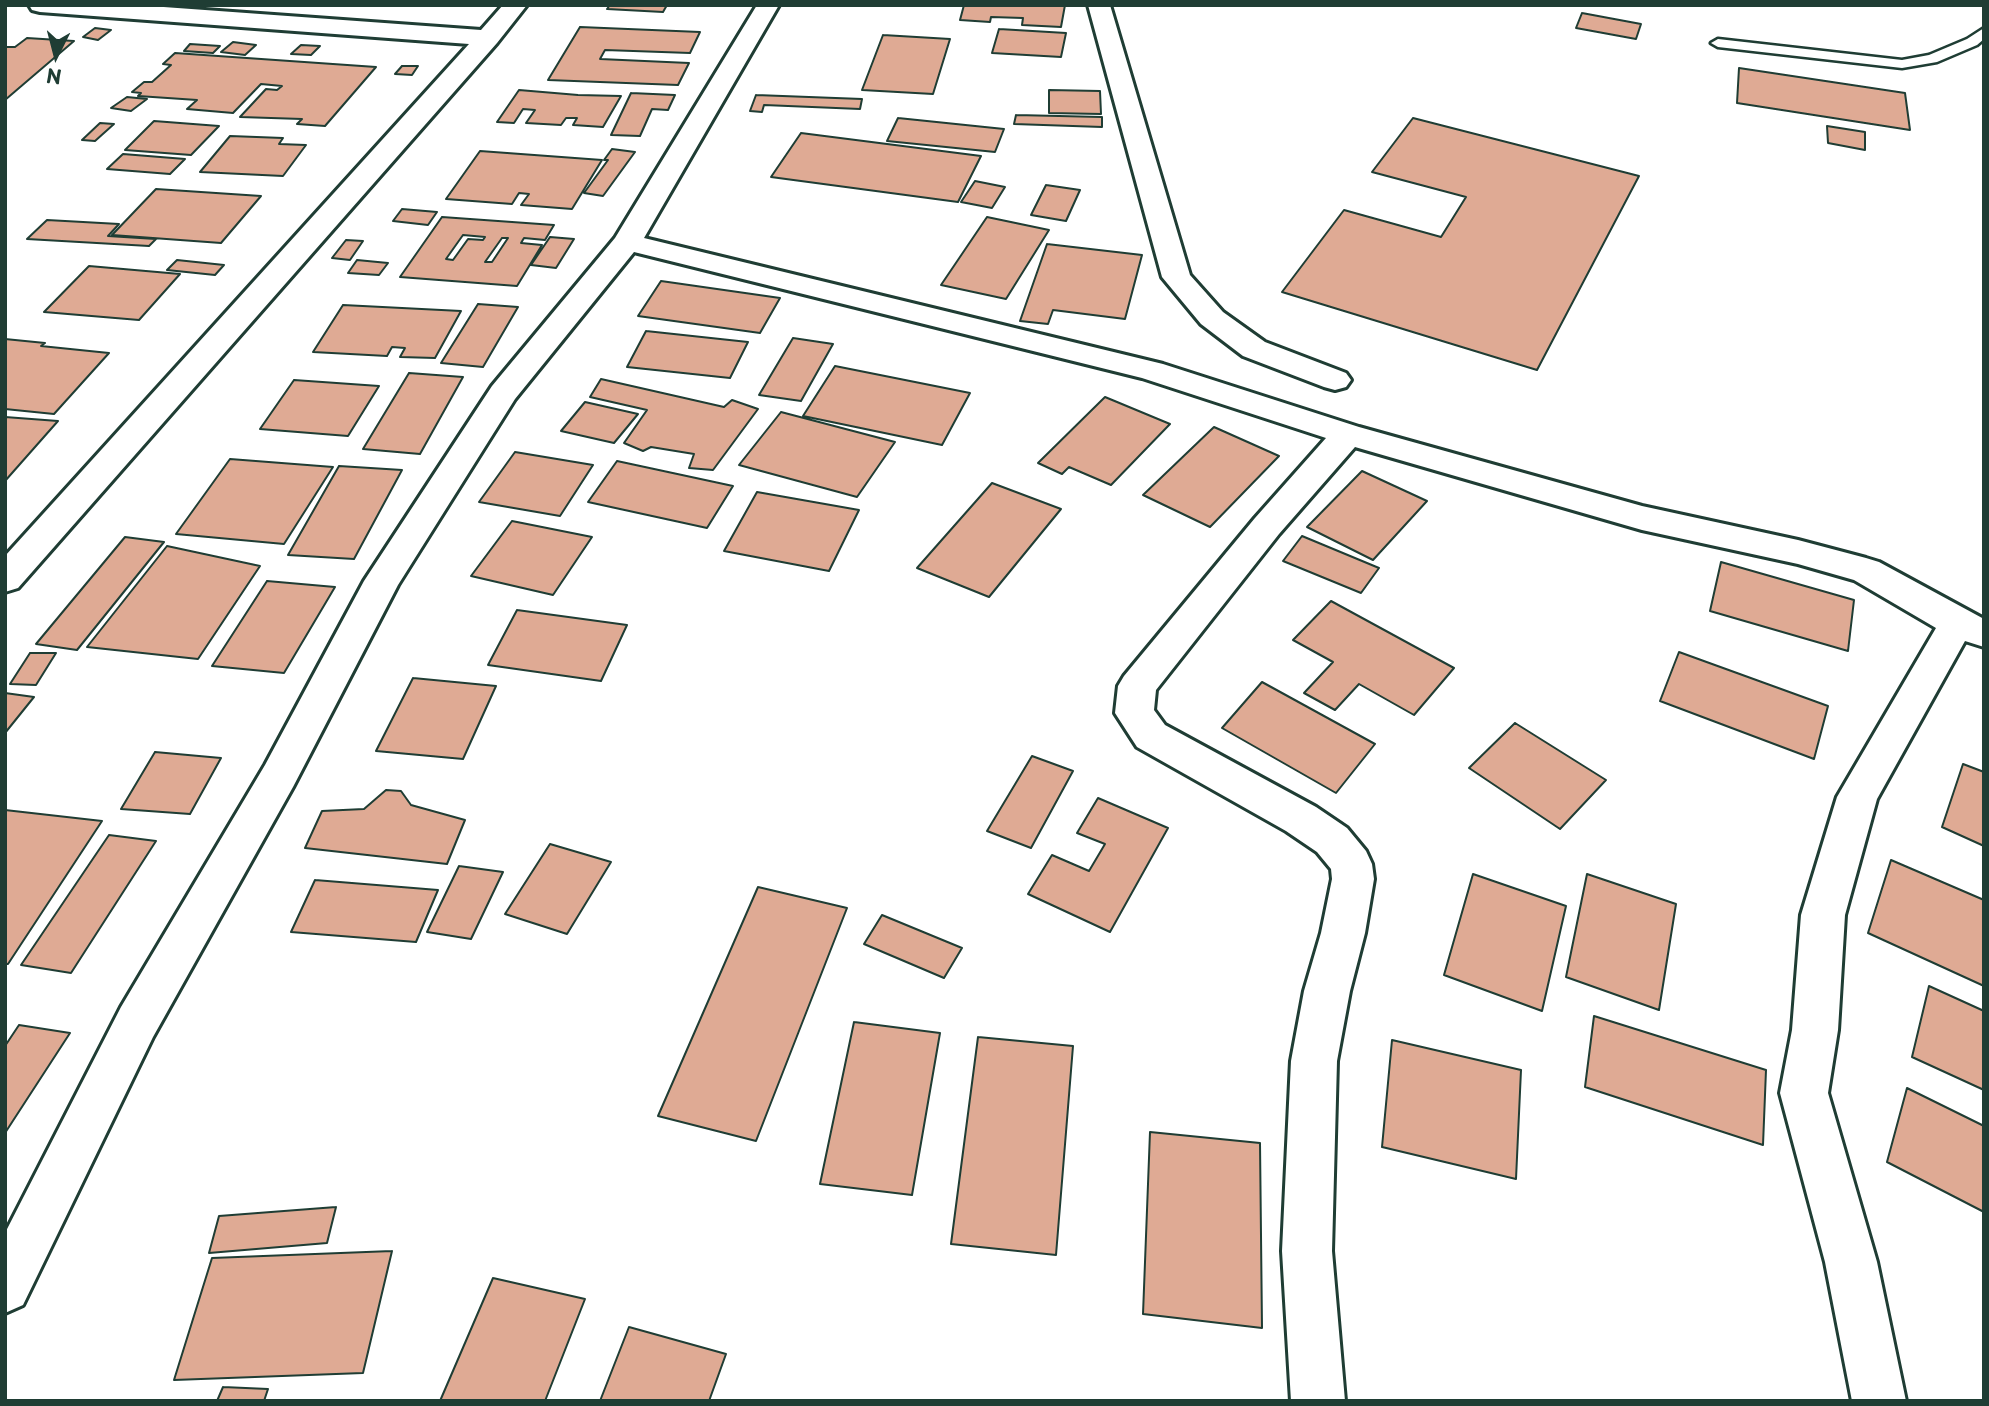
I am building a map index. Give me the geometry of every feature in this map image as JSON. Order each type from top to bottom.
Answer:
[{"type":"street","points":[[40,5],[489,38]]},
{"type":"street","points":[[5,579],[516,5]]},
{"type":"street","points":[[5,1287],[137,1022],[279,776],[382,581],[503,393],[626,242],[768,5]]},
{"type":"street","points":[[1099,5],[1176,277],[1212,318],[1254,349],[1335,380]]},
{"type":"street","points":[[626,242],[1152,370],[1349,434],[1642,519],[1798,552],[1866,571],[1970,628],[1857,797],[1823,915],[1815,1030],[1804,1093],[1851,1262],[1879,1401]]},
{"type":"street","points":[[1318,1401],[1307,1251],[1314,1061],[1327,991],[1351,893],[1353,879],[1350,864],[1332,840],[1301,819],[1151,736],[1134,713],[1138,686],[1267,526],[1349,434]]},
{"type":"lane","points":[[1718,43],[1902,64],[1932,59],[1972,42],[1984,32]]},
{"type":"building","points":[[610,5],[667,5],[663,12],[607,9]]},
{"type":"building","points":[[964,5],[1065,5],[1061,27],[1022,25],[1023,18],[991,17],[990,22],[960,20]]},
{"type":"building","points":[[1582,13],[1641,24],[1636,39],[1576,28]]},
{"type":"building","points":[[580,27],[700,32],[690,53],[605,50],[600,59],[689,63],[678,85],[548,80]]},
{"type":"building","points":[[95,28],[111,30],[98,40],[83,37]]},
{"type":"building","points":[[999,29],[1066,33],[1061,57],[992,53]]},
{"type":"building","points":[[883,35],[950,39],[933,94],[862,90]]},
{"type":"building","points":[[27,38],[74,41],[5,100],[5,47],[15,47]]},
{"type":"building","points":[[233,42],[256,45],[245,55],[221,52]]},
{"type":"building","points":[[190,44],[220,46],[213,53],[184,51]]},
{"type":"building","points":[[301,45],[320,46],[311,55],[291,54]]},
{"type":"building","points":[[175,53],[376,67],[325,126],[297,124],[302,119],[240,117],[266,89],[277,90],[282,86],[261,84],[233,113],[187,109],[197,100],[138,96],[141,93],[132,92],[144,82],[152,82],[171,65],[163,64]]},
{"type":"building","points":[[402,66],[418,66],[412,75],[395,74]]},
{"type":"building","points":[[1739,68],[1905,93],[1910,130],[1737,103]]},
{"type":"building","points":[[519,90],[621,96],[603,127],[573,125],[577,118],[566,118],[561,125],[526,123],[535,110],[523,109],[514,123],[497,122]]},
{"type":"building","points":[[1049,90],[1100,91],[1101,114],[1049,113]]},
{"type":"building","points":[[631,93],[675,95],[668,110],[652,109],[640,136],[611,135]]},
{"type":"building","points":[[756,95],[862,99],[860,109],[764,105],[762,112],[750,111]]},
{"type":"building","points":[[127,97],[147,99],[131,111],[111,108]]},
{"type":"building","points":[[1016,115],[1102,117],[1102,127],[1014,124]]},
{"type":"building","points":[[898,118],[1004,129],[995,152],[887,141]]},
{"type":"building","points":[[1413,118],[1639,176],[1537,370],[1282,292],[1344,210],[1441,237],[1466,197],[1372,172]]},
{"type":"building","points":[[154,121],[219,126],[191,155],[125,150]]},
{"type":"building","points":[[100,123],[114,124],[95,141],[82,140]]},
{"type":"building","points":[[1827,126],[1865,132],[1865,150],[1828,143]]},
{"type":"building","points":[[801,133],[981,156],[958,202],[771,177]]},
{"type":"building","points":[[230,136],[283,138],[279,144],[306,145],[283,176],[200,172]]},
{"type":"building","points":[[612,149],[635,152],[603,196],[584,193],[608,160],[604,160]]},
{"type":"building","points":[[480,151],[602,160],[572,209],[521,205],[529,194],[519,193],[512,204],[446,199]]},
{"type":"building","points":[[123,154],[185,159],[170,174],[107,169]]},
{"type":"building","points":[[975,181],[1005,187],[992,208],[961,202]]},
{"type":"building","points":[[1046,185],[1080,190],[1066,221],[1031,215]]},
{"type":"building","points":[[156,189],[261,196],[221,243],[112,235]]},
{"type":"building","points":[[402,209],[437,212],[428,225],[393,221]]},
{"type":"building","points":[[442,217],[554,225],[545,240],[524,238],[521,243],[542,245],[517,286],[400,277]],"holes":[[[463,235],[485,237],[483,240],[468,239],[453,260],[446,259]],[[502,238],[508,238],[492,262],[485,262]]]},
{"type":"building","points":[[987,217],[1049,230],[1006,299],[941,285]]},
{"type":"building","points":[[47,220],[119,224],[108,236],[156,239],[149,246],[27,239]]},
{"type":"building","points":[[550,237],[574,239],[556,268],[531,265]]},
{"type":"building","points":[[346,240],[363,241],[350,260],[332,258]]},
{"type":"building","points":[[1047,244],[1142,255],[1125,319],[1053,310],[1048,324],[1020,321]]},
{"type":"building","points":[[177,260],[224,265],[215,275],[167,270]]},
{"type":"building","points":[[357,260],[388,263],[379,275],[348,273]]},
{"type":"building","points":[[89,266],[180,274],[139,320],[44,312]]},
{"type":"building","points":[[661,281],[780,298],[760,333],[638,316]]},
{"type":"building","points":[[478,304],[518,307],[483,367],[441,363]]},
{"type":"building","points":[[343,305],[461,311],[435,358],[400,357],[405,348],[392,347],[387,356],[313,352]]},
{"type":"building","points":[[646,331],[748,342],[730,378],[627,367]]},
{"type":"building","points":[[793,338],[833,344],[801,401],[759,395]]},
{"type":"building","points":[[5,339],[45,343],[41,346],[109,353],[54,414],[5,409]]},
{"type":"building","points":[[835,366],[970,393],[942,445],[803,416]]},
{"type":"building","points":[[409,373],[463,377],[420,454],[363,449]]},
{"type":"building","points":[[601,379],[724,407],[732,400],[758,409],[713,470],[689,468],[694,454],[651,447],[643,451],[624,443],[647,410],[590,397]]},
{"type":"building","points":[[294,380],[379,386],[348,436],[260,429]]},
{"type":"building","points":[[1105,397],[1170,424],[1111,485],[1069,467],[1062,474],[1038,463]]},
{"type":"building","points":[[585,402],[638,414],[614,443],[561,431]]},
{"type":"building","points":[[781,412],[895,442],[857,497],[739,465]]},
{"type":"building","points":[[5,417],[58,421],[5,481]]},
{"type":"building","points":[[1214,427],[1279,456],[1210,527],[1143,495]]},
{"type":"building","points":[[515,452],[593,465],[560,516],[479,502]]},
{"type":"building","points":[[230,459],[333,467],[284,544],[176,534]]},
{"type":"building","points":[[617,461],[733,486],[707,528],[588,502]]},
{"type":"building","points":[[339,466],[402,470],[354,559],[288,555]]},
{"type":"building","points":[[1362,471],[1427,501],[1373,560],[1307,527]]},
{"type":"building","points":[[992,483],[1061,509],[989,597],[917,568]]},
{"type":"building","points":[[757,492],[859,510],[829,571],[724,551]]},
{"type":"building","points":[[512,521],[592,537],[553,595],[471,576]]},
{"type":"building","points":[[1302,536],[1379,568],[1361,593],[1283,561]]},
{"type":"building","points":[[125,537],[164,542],[77,650],[36,644]]},
{"type":"building","points":[[167,546],[260,566],[198,659],[87,647]]},
{"type":"building","points":[[1721,562],[1854,600],[1848,651],[1710,611]]},
{"type":"building","points":[[267,581],[335,587],[284,673],[212,666]]},
{"type":"building","points":[[1331,601],[1454,668],[1414,715],[1359,684],[1335,710],[1304,693],[1333,662],[1293,640]]},
{"type":"building","points":[[517,610],[627,625],[601,681],[488,665]]},
{"type":"building","points":[[1679,652],[1828,706],[1814,759],[1660,701]]},
{"type":"building","points":[[30,653],[56,653],[36,685],[10,684]]},
{"type":"building","points":[[413,678],[496,686],[463,759],[376,751]]},
{"type":"building","points":[[1262,682],[1375,744],[1336,793],[1222,728]]},
{"type":"building","points":[[5,693],[34,697],[5,733]]},
{"type":"building","points":[[1515,723],[1606,780],[1560,829],[1469,768]]},
{"type":"building","points":[[155,752],[221,758],[190,814],[121,809]]},
{"type":"building","points":[[1032,756],[1073,771],[1031,848],[987,831]]},
{"type":"building","points":[[1963,764],[1984,772],[1984,846],[1942,827]]},
{"type":"building","points":[[386,790],[401,791],[411,805],[465,820],[447,864],[305,848],[322,811],[364,809]]},
{"type":"building","points":[[1098,798],[1168,828],[1110,932],[1028,894],[1052,855],[1089,871],[1105,844],[1077,833]]},
{"type":"building","points":[[5,810],[102,821],[8,964],[5,964]]},
{"type":"building","points":[[109,835],[156,841],[71,973],[21,965]]},
{"type":"building","points":[[550,844],[611,862],[567,934],[505,914]]},
{"type":"building","points":[[1891,860],[1984,900],[1984,986],[1868,933]]},
{"type":"building","points":[[459,866],[503,872],[471,939],[427,932]]},
{"type":"building","points":[[1473,874],[1566,906],[1542,1011],[1444,975]]},
{"type":"building","points":[[1587,874],[1676,904],[1659,1010],[1566,977]]},
{"type":"building","points":[[315,880],[438,890],[416,942],[291,932]]},
{"type":"building","points":[[758,887],[847,908],[756,1141],[658,1116]]},
{"type":"building","points":[[882,915],[962,948],[944,978],[864,944]]},
{"type":"building","points":[[1929,986],[1984,1011],[1984,1090],[1912,1057]]},
{"type":"building","points":[[1594,1016],[1766,1070],[1763,1145],[1585,1087]]},
{"type":"building","points":[[854,1022],[940,1033],[912,1195],[820,1184]]},
{"type":"building","points":[[19,1025],[70,1033],[5,1133],[5,1046]]},
{"type":"building","points":[[978,1037],[1073,1046],[1056,1255],[951,1244]]},
{"type":"building","points":[[1392,1040],[1521,1070],[1516,1179],[1382,1147]]},
{"type":"building","points":[[1907,1088],[1984,1126],[1984,1212],[1887,1162]]},
{"type":"building","points":[[1150,1132],[1260,1143],[1262,1328],[1143,1314]]},
{"type":"building","points":[[336,1207],[327,1243],[209,1253],[219,1216]]},
{"type":"building","points":[[392,1251],[363,1373],[174,1380],[212,1258]]},
{"type":"building","points":[[493,1278],[585,1299],[545,1401],[440,1401]]},
{"type":"building","points":[[629,1327],[726,1354],[709,1401],[600,1401]]},
{"type":"building","points":[[223,1387],[268,1389],[264,1401],[217,1401]]}]
